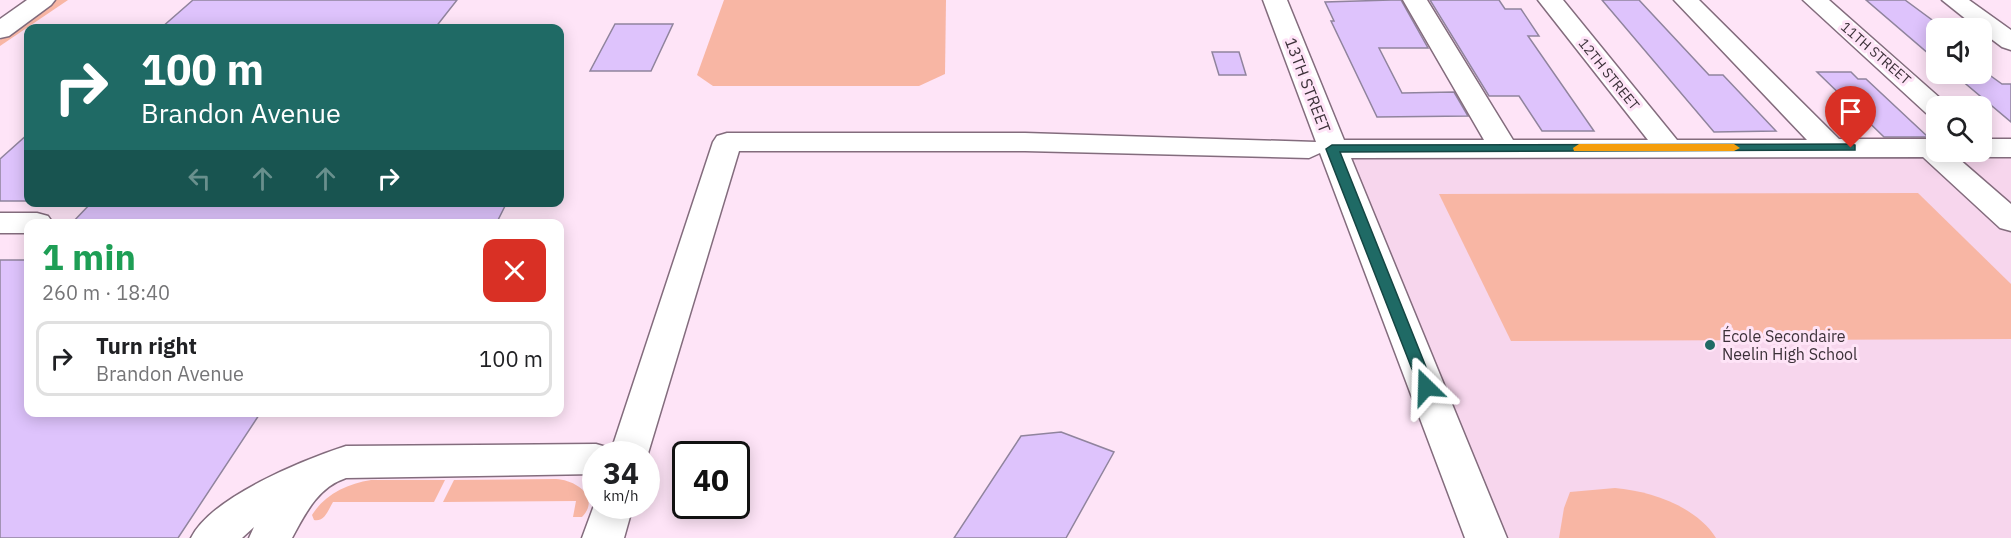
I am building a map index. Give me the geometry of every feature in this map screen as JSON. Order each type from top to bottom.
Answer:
[{"type":"street","points":[[0,4],[6,0]]},
{"type":"street","points":[[0,31],[43,0]]},
{"type":"street","name":"13TH STREET","points":[[1275,0],[1320,149],[1486,538]]},
{"type":"street","points":[[1414,0],[1503,148]]},
{"type":"street","name":"12TH STREET","points":[[1550,0],[1669,148]]},
{"type":"street","points":[[1686,0],[1831,148]]},
{"type":"street","name":"11TH STREET","points":[[1815,0],[1926,98]]},
{"type":"street","points":[[1954,0],[2011,42]]},
{"type":"street","points":[[634,441],[727,142],[1025,142],[1320,149],[1926,148]]},
{"type":"street","points":[[1948,162],[2011,221]]},
{"type":"street","points":[[0,223],[24,223]]},
{"type":"street","points":[[212,538],[246,510],[319,472],[346,462],[360,460],[582,459]]},
{"type":"street","points":[[270,538],[293,500],[319,472]]},
{"type":"street","points":[[603,538],[609,519]]},
{"type":"shaded area","points":[[54,0],[68,0],[33,24],[24,24],[24,30],[0,46],[0,40]]},
{"type":"shaded area","points":[[724,0],[946,0],[945,74],[919,86],[713,86],[697,75]]},
{"type":"shaded area","name":"École Secondaire Neelin High School","points":[[1992,147],[2011,147],[2011,538],[1486,538],[1332,149],[1926,148],[1926,162],[1992,162]]},
{"type":"shaded area","points":[[1918,193],[2011,284],[2011,339],[1511,341],[1439,194]]},
{"type":"shaded area","points":[[371,480],[445,480],[434,502],[333,502],[324,517],[314,520],[312,515],[317,508],[337,491]]},
{"type":"shaded area","points":[[454,480],[564,480],[582,489],[582,517],[573,517],[576,501],[443,502]]},
{"type":"shaded area","points":[[1615,488],[1643,493],[1671,502],[1697,517],[1716,538],[1559,538],[1564,508],[1570,492]]},
{"type":"building","points":[[193,0],[457,0],[438,24],[166,24]]},
{"type":"building","points":[[1401,0],[1428,48],[1379,48],[1402,93],[1454,92],[1468,116],[1377,117],[1331,21],[1334,21],[1325,2]]},
{"type":"building","points":[[1430,0],[1499,0],[1505,9],[1521,9],[1539,36],[1528,36],[1594,131],[1542,131],[1519,96],[1489,96]]},
{"type":"building","points":[[1602,0],[1639,0],[1709,75],[1723,75],[1776,131],[1714,132]]},
{"type":"building","points":[[1866,0],[1905,0],[1929,18],[1926,18],[1926,51]]},
{"type":"building","points":[[615,24],[673,24],[651,71],[590,71]]},
{"type":"building","points":[[1212,52],[1239,52],[1246,75],[1219,75]]},
{"type":"building","points":[[1817,72],[1851,72],[1858,79],[1866,79],[1926,135],[1926,137],[1884,137]]},
{"type":"building","points":[[1992,77],[2002,84],[2011,84],[2011,122],[1992,106],[1992,96],[1980,96],[1966,84],[1992,84]]},
{"type":"building","points":[[24,138],[24,201],[0,201],[0,159]]},
{"type":"building","points":[[87,207],[504,207],[498,219],[76,219]]},
{"type":"building","points":[[0,260],[24,260],[24,417],[258,417],[178,538],[0,538]]},
{"type":"building","points":[[1061,432],[1114,452],[1066,538],[954,538],[1021,436]]},
{"type":"slow traffic","points":[[1579,148],[1734,148]]},
{"type":"place","name":"École Secondaire Neelin High School","points":[[1710,345]]},
{"type":"route","points":[[1426,387],[1332,149],[1851,148]]}]
